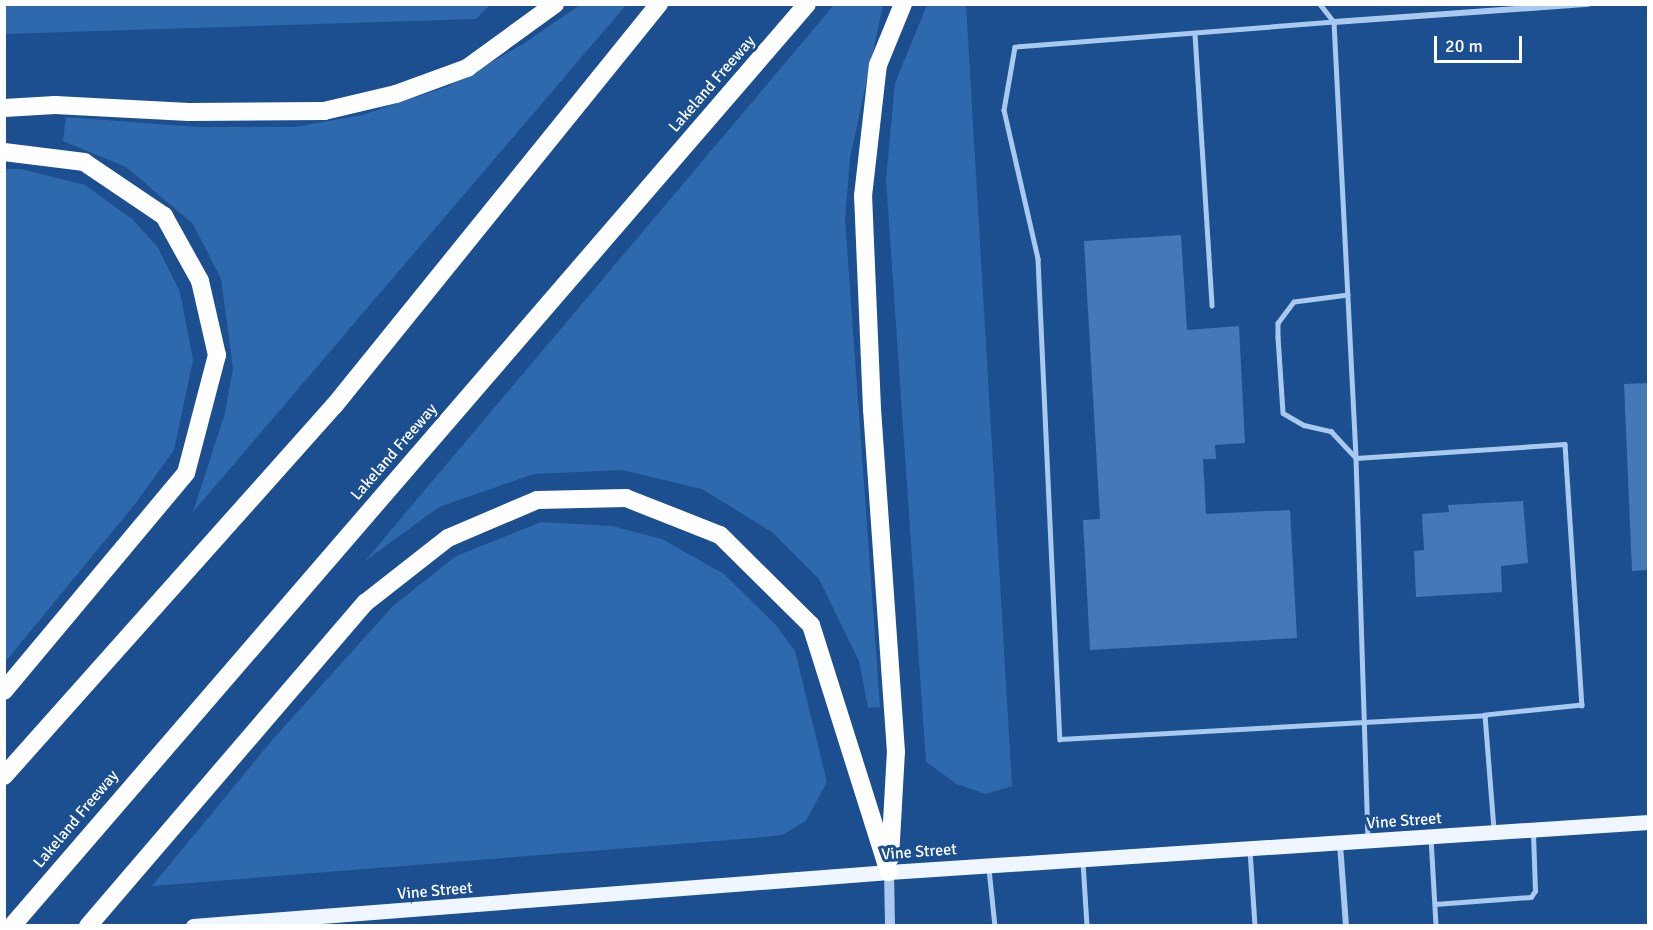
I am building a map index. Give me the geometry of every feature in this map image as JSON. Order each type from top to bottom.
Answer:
[{"type":"highway","points":[[4,108],[55,105],[189,112],[324,111],[396,94],[467,68],[555,4]]},
{"type":"highway","points":[[4,776],[334,406],[659,4]]},
{"type":"highway","name":"Lakeland Freeway","points":[[12,926],[127,788],[807,4]]},
{"type":"highway","points":[[889,872],[896,752],[872,409],[863,196],[878,65],[903,4]]},
{"type":"highway","points":[[4,152],[84,162],[164,216],[200,281],[217,355],[186,473],[4,691]]},
{"type":"highway","points":[[88,926],[365,603],[448,538],[537,500],[626,498],[720,535],[811,625],[889,872]]},
{"type":"main road","name":"Vine Street","points":[[193,926],[889,872],[1648,822]]},
{"type":"street","points":[[1334,21],[1588,4]]},
{"type":"street","points":[[1340,844],[1346,926]]},
{"type":"street","points":[[889,872],[890,926]]},
{"type":"lane","points":[[1320,4],[1334,21],[1364,625],[1363,720],[1368,842]]},
{"type":"lane","points":[[1472,4],[1472,12]]},
{"type":"lane","points":[[1334,21],[1015,47],[1004,110],[1038,259],[1060,739],[1363,720],[1485,715],[1582,705],[1565,444],[1356,458]]},
{"type":"lane","points":[[1195,34],[1212,305]]},
{"type":"lane","points":[[1348,295],[1294,302],[1278,323],[1278,337],[1283,413],[1304,425],[1331,431],[1356,458]]},
{"type":"lane","points":[[1485,715],[1494,833]]},
{"type":"lane","points":[[1435,904],[1532,897],[1535,891],[1533,831]]},
{"type":"lane","points":[[1431,838],[1436,926]]},
{"type":"lane","points":[[1250,850],[1255,926]]},
{"type":"lane","points":[[1082,860],[1087,926]]},
{"type":"lane","points":[[988,866],[995,926]]},
{"type":"shaded area","points":[[4,5],[490,5],[476,19],[5,34]]},
{"type":"shaded area","points":[[580,5],[626,5],[193,512],[225,413],[233,368],[221,279],[193,224],[126,167],[63,141],[66,117],[197,127],[295,127],[362,115],[449,86],[523,44]]},
{"type":"shaded area","points":[[834,5],[883,5],[850,158],[845,219],[880,707],[868,708],[859,661],[819,579],[772,532],[702,489],[622,470],[534,474],[439,507],[365,561]]},
{"type":"shaded area","points":[[927,5],[966,5],[1012,786],[986,794],[957,784],[926,762],[886,179],[895,83]]},
{"type":"shaded area","points":[[5,169],[21,169],[85,185],[132,219],[157,246],[180,292],[193,360],[174,450],[135,504],[5,662]]},
{"type":"shaded area","points":[[541,522],[612,526],[662,539],[724,574],[775,624],[795,651],[827,782],[806,821],[782,835],[754,838],[152,886],[274,738],[393,606],[456,556]]},
{"type":"building","points":[[1181,235],[1187,330],[1239,326],[1245,443],[1215,445],[1216,459],[1203,459],[1206,514],[1290,510],[1297,638],[1090,650],[1083,520],[1100,519],[1084,241]]},
{"type":"building","points":[[1648,383],[1648,570],[1632,571],[1624,384]]},
{"type":"building","points":[[1523,501],[1528,563],[1501,566],[1502,592],[1416,597],[1414,551],[1424,550],[1422,514],[1449,512],[1448,505]]}]
